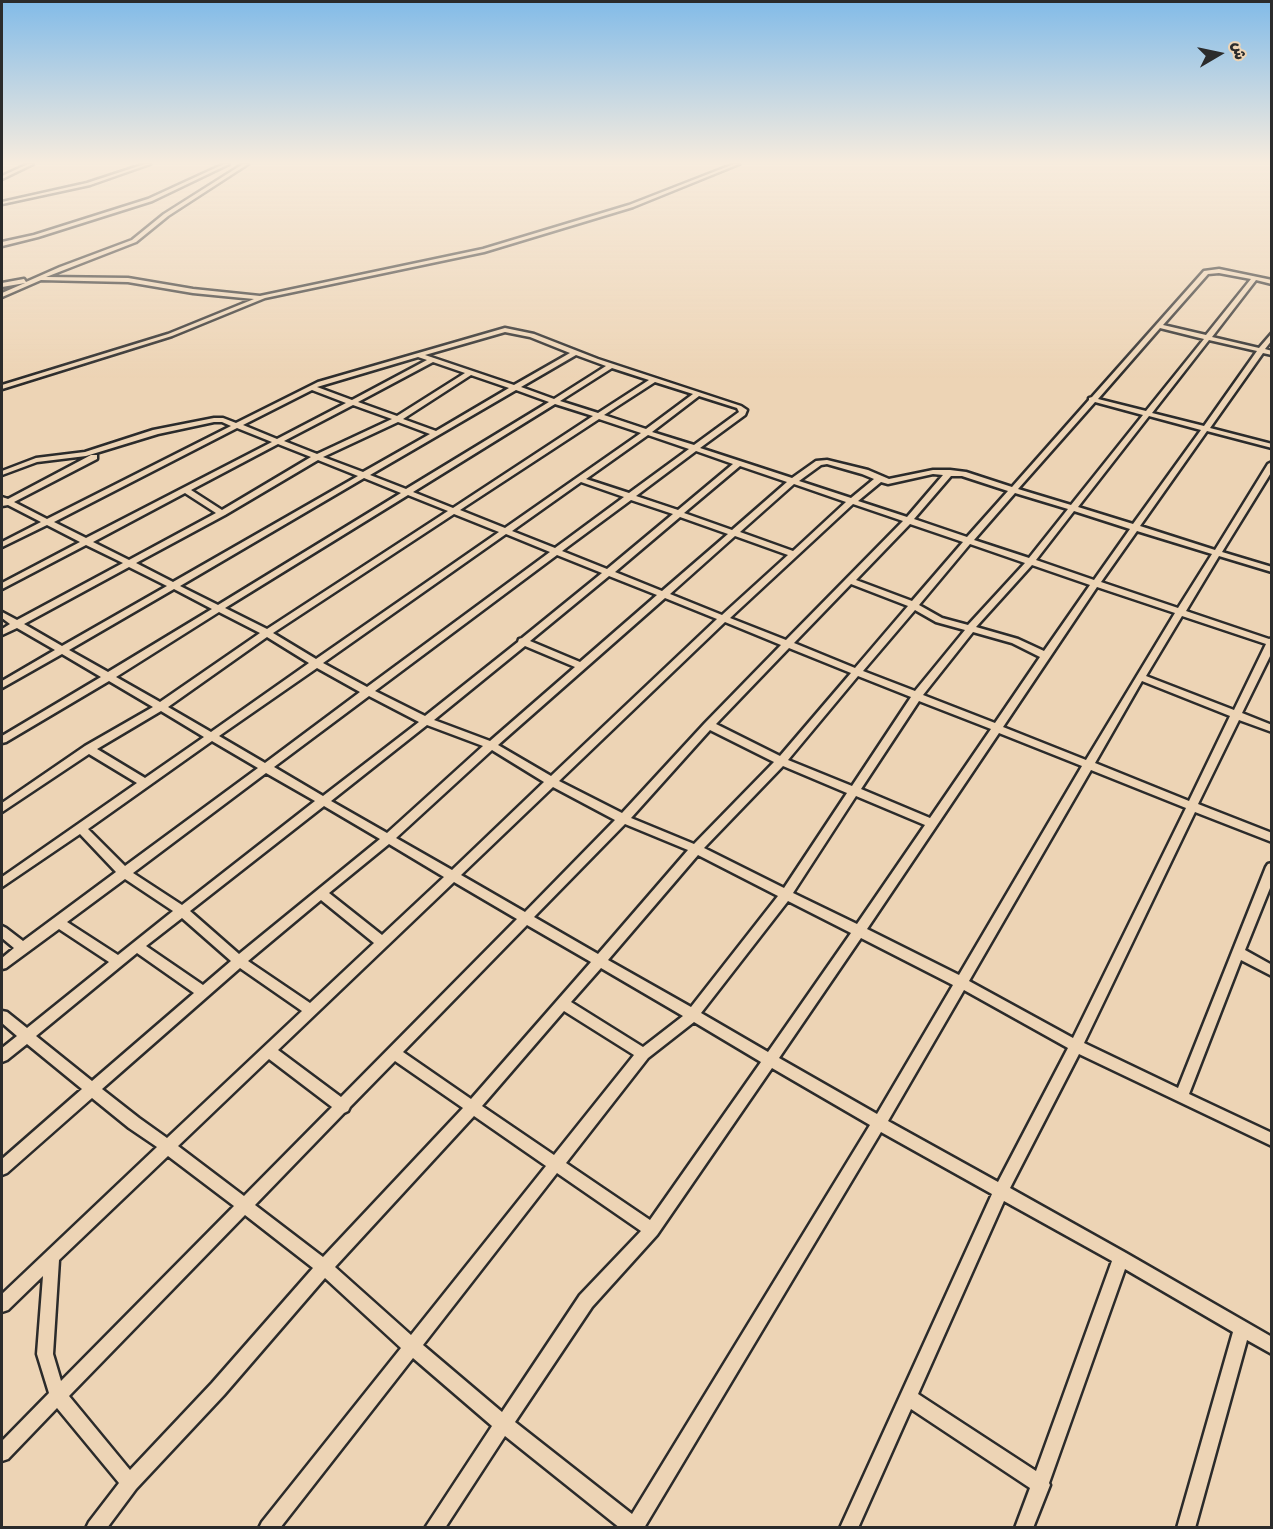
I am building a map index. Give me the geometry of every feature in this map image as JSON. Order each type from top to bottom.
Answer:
[{"type":"street","points":[[2,244],[38,235]]},
{"type":"street","points":[[2,295],[134,241],[141,235]]},
{"type":"street","points":[[2,387],[180,332],[263,297],[484,250],[533,235]]},
{"type":"street","points":[[96,1527],[130,1483],[218,1389],[324,1267],[472,1108],[696,849],[782,761],[912,605],[1091,399],[1206,272],[1219,271],[1272,282]]},
{"type":"street","points":[[268,1527],[643,1054],[692,1016],[786,894],[917,696],[971,628],[1030,562],[1255,278]]},
{"type":"street","points":[[2,285],[38,279],[128,280],[209,293],[263,297]]},
{"type":"street","points":[[1159,326],[1272,352]]},
{"type":"street","points":[[2,545],[311,387],[505,330],[526,333],[575,353],[739,406],[743,410],[558,552],[123,872],[2,964]]},
{"type":"street","points":[[434,1527],[586,1301],[652,1230],[1095,584],[1272,335]]},
{"type":"street","points":[[2,686],[575,353]]},
{"type":"street","points":[[418,355],[1271,642],[1076,1046],[1000,1193],[849,1527]]},
{"type":"street","points":[[2,586],[431,361]]},
{"type":"street","points":[[2,740],[407,494],[613,365]]},
{"type":"street","points":[[2,632],[222,513],[317,457],[396,420],[470,373]]},
{"type":"street","points":[[2,808],[89,748],[159,708],[267,633],[655,379]]},
{"type":"street","points":[[311,387],[435,433]]},
{"type":"street","points":[[2,883],[646,433],[698,393]]},
{"type":"street","points":[[1091,399],[1272,447]]},
{"type":"street","points":[[4,502],[107,450],[156,432],[214,420],[235,425],[609,572],[1272,838]]},
{"type":"street","points":[[2,473],[36,460],[107,450]]},
{"type":"street","points":[[2,1168],[239,961],[389,838],[491,745],[792,482],[819,463],[827,462],[892,482],[933,472],[950,472],[1014,489],[1272,570]]},
{"type":"street","points":[[2,1056],[137,946],[426,721],[738,464]]},
{"type":"street","points":[[2,1016],[92,1089],[324,1267],[411,1346],[503,1424],[635,1527],[879,1123],[1140,677],[1272,464]]},
{"type":"street","points":[[2,1453],[246,1207],[623,819],[709,725],[908,521],[950,472]]},
{"type":"street","points":[[580,479],[677,515],[794,554]]},
{"type":"street","points":[[2,1304],[724,618],[879,479]]},
{"type":"street","points":[[186,490],[222,513]]},
{"type":"street","points":[[4,502],[49,521],[267,633],[368,692],[426,721],[491,745],[552,782],[623,819],[696,849],[960,982],[1076,1046],[1272,1140]]},
{"type":"street","points":[[851,581],[912,605],[939,620],[1015,641],[1046,656]]},
{"type":"street","points":[[2,615],[692,1016],[1000,1193],[1121,1258],[1272,1346]]},
{"type":"street","points":[[522,641],[581,666]]},
{"type":"street","points":[[1140,677],[1272,729]]},
{"type":"street","points":[[709,725],[782,761],[932,823]]},
{"type":"street","points":[[89,748],[144,782]]},
{"type":"street","points":[[80,827],[123,872],[182,911],[239,961],[312,1011]]},
{"type":"street","points":[[1181,1097],[1272,867]]},
{"type":"street","points":[[322,894],[383,943]]},
{"type":"street","points":[[58,922],[119,962]]},
{"type":"street","points":[[2,931],[23,948]]},
{"type":"street","points":[[137,946],[204,993]]},
{"type":"street","points":[[1237,952],[1272,971]]},
{"type":"street","points":[[562,1004],[643,1054]]},
{"type":"street","points":[[269,1051],[343,1107]]},
{"type":"street","points":[[394,1054],[652,1230]]},
{"type":"street","points":[[52,1256],[45,1354],[58,1396],[130,1483]]},
{"type":"street","points":[[1024,1527],[1121,1258]]},
{"type":"street","points":[[1186,1527],[1242,1330]]},
{"type":"street","points":[[907,1397],[1041,1485]]}]
